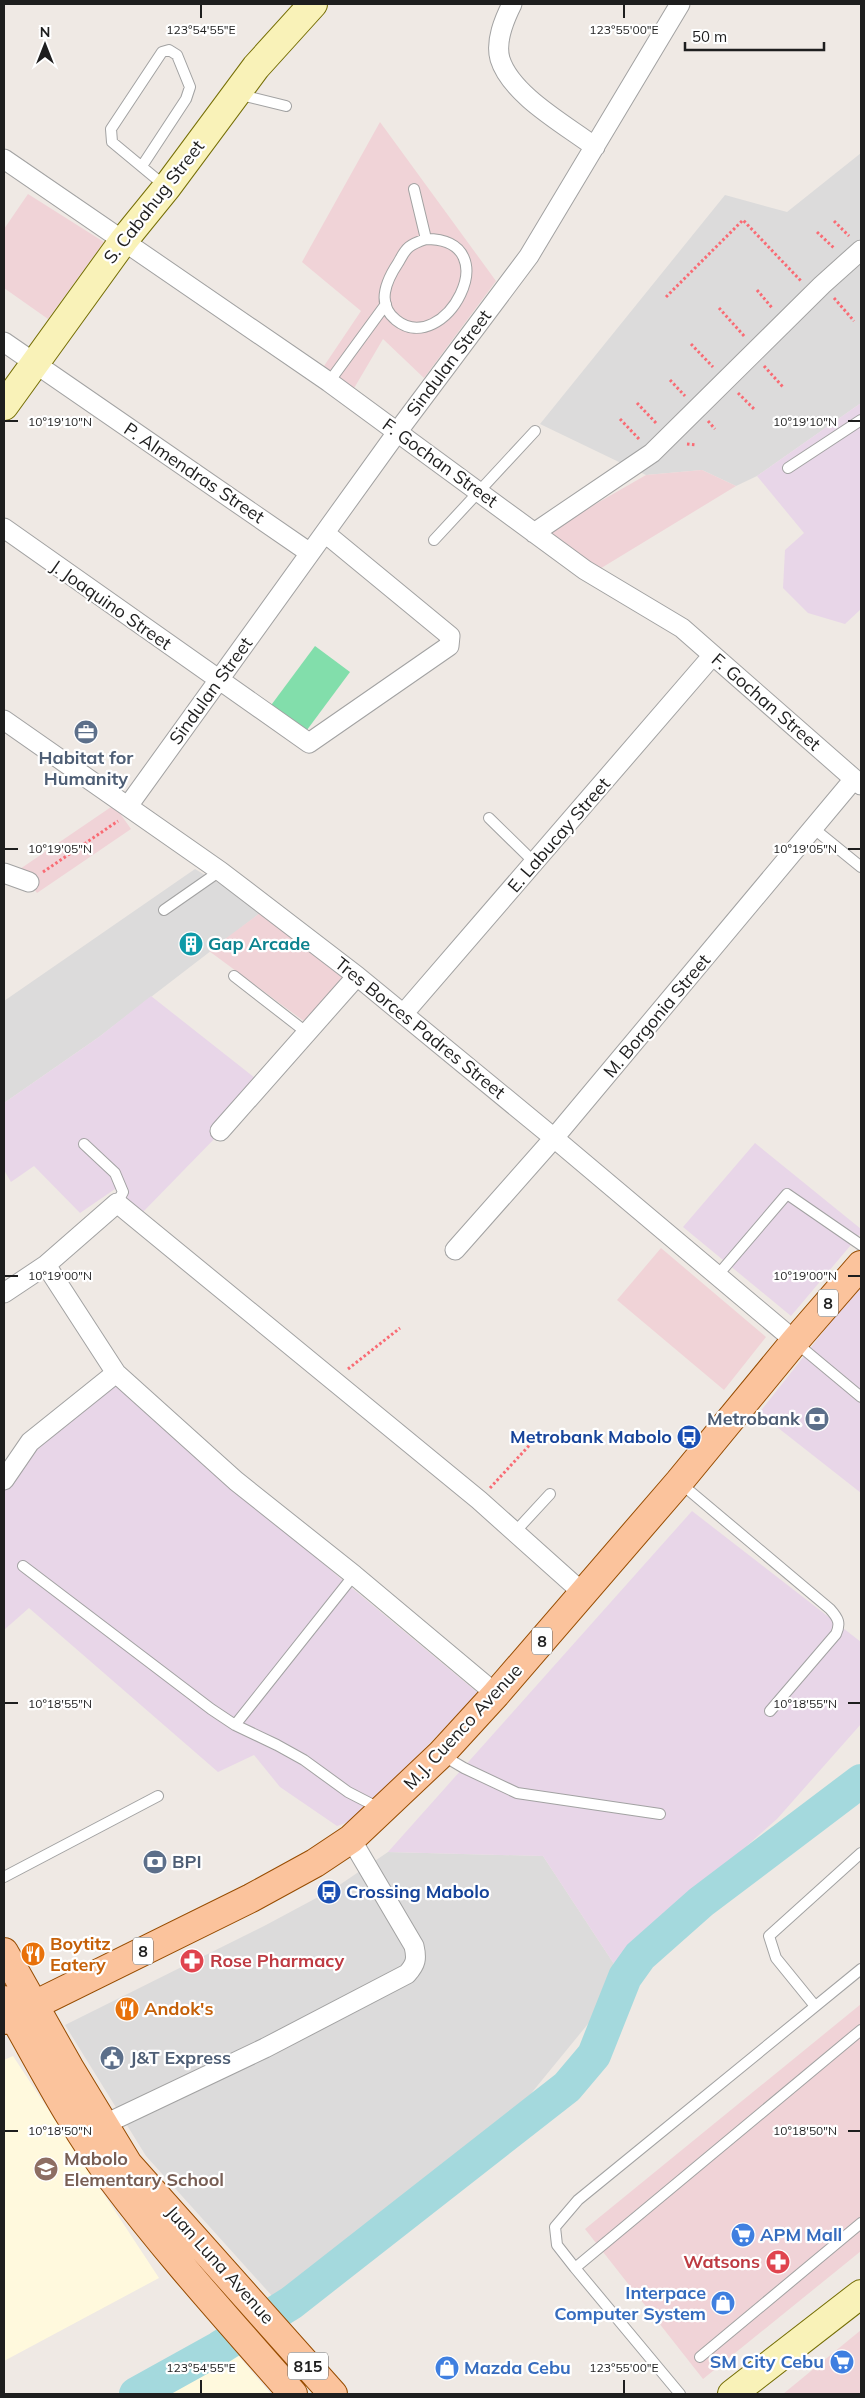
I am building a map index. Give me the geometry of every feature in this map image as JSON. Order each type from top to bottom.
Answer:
[{"type":"main road","name":"M.J. Cuenco Avenue","points":[[14,2010],[251,1898],[316,1863],[351,1839],[441,1754],[496,1694],[679,1482],[795,1341],[861,1265]]},
{"type":"main road","name":"815","points":[[4,1952],[14,2010]]},
{"type":"main road","name":"Juan Luna Avenue","points":[[14,2010],[103,2125],[128,2164],[243,2290],[333,2394]]},
{"type":"main road","name":"Juan Luna Avenue","points":[[14,2010],[46,2077],[111,2178],[220,2311],[294,2394]]},
{"type":"street","points":[[512,4],[500,35],[500,58],[508,77],[524,94],[595,147]]},
{"type":"street","name":"Sindulan Street","points":[[128,806],[398,431],[529,256],[680,4]]},
{"type":"street","name":"S. Cabahug Street","points":[[4,406],[124,240],[167,187],[256,67],[308,5]]},
{"type":"street","name":"F. Gochan Street","points":[[4,159],[330,382],[585,570],[682,628],[859,778]]},
{"type":"street","points":[[534,533],[652,453],[855,251]]},
{"type":"street","name":"P. Almendras Street","points":[[4,342],[310,553]]},
{"type":"street","name":"J. Joaquino Street","points":[[4,528],[218,681],[309,743],[449,646],[450,636],[325,533]]},
{"type":"street","name":"E. Labucay Street","points":[[404,1013],[713,655]]},
{"type":"street","name":"Tres Borces Padres Street","points":[[4,720],[220,871],[357,976],[404,1013],[795,1341]]},
{"type":"street","name":"M. Borgonia Street","points":[[455,1250],[554,1138],[813,828],[859,778]]},
{"type":"street","points":[[4,873],[29,882]]},
{"type":"street","points":[[220,1131],[357,976]]},
{"type":"street","points":[[4,1293],[46,1265],[116,1203],[479,1500],[583,1594]]},
{"type":"street","points":[[46,1265],[116,1372],[236,1482],[354,1575],[496,1694]]},
{"type":"street","points":[[4,1480],[30,1442],[116,1372]]},
{"type":"street","points":[[103,2125],[265,2048],[407,1974],[414,1966],[417,1958],[414,1946],[351,1839]]},
{"type":"street","points":[[732,2394],[861,2294]]},
{"type":"lane","points":[[142,166],[186,99],[190,87],[178,55],[169,50],[162,52],[111,129],[112,142],[167,187]]},
{"type":"lane","points":[[236,94],[286,106]]},
{"type":"lane","points":[[414,189],[426,239]]},
{"type":"lane","points":[[426,239],[446,242],[462,255],[468,274],[464,287],[441,320],[424,328],[405,326],[396,320],[386,304],[385,285],[408,248],[426,239]]},
{"type":"lane","points":[[330,382],[386,304]]},
{"type":"lane","points":[[788,468],[861,420]]},
{"type":"lane","points":[[434,540],[536,431]]},
{"type":"lane","points":[[489,818],[535,863]]},
{"type":"lane","points":[[813,828],[861,867]]},
{"type":"lane","points":[[164,910],[220,871]]},
{"type":"lane","points":[[234,976],[306,1032]]},
{"type":"lane","points":[[84,1144],[115,1174],[123,1192],[116,1203]]},
{"type":"lane","points":[[717,1276],[787,1194],[861,1245]]},
{"type":"lane","points":[[795,1341],[861,1397]]},
{"type":"lane","points":[[679,1482],[830,1610],[838,1619],[839,1626],[836,1634],[770,1711]]},
{"type":"lane","points":[[514,1533],[550,1494]]},
{"type":"lane","points":[[23,1566],[211,1709],[235,1725],[277,1744],[304,1760],[348,1792],[383,1810]]},
{"type":"lane","points":[[235,1725],[354,1575]]},
{"type":"lane","points":[[441,1754],[464,1768],[518,1794],[660,1814]]},
{"type":"lane","points":[[4,1877],[158,1796]]},
{"type":"lane","points":[[816,2006],[776,1958],[768,1936],[861,1853]]},
{"type":"lane","points":[[680,2394],[557,2245],[555,2227],[578,2200],[861,1969]]},
{"type":"lane","points":[[575,2268],[861,2030]]},
{"type":"lane","points":[[700,2358],[861,2223]]},
{"type":"path","points":[[666,297],[743,220],[854,321]]},
{"type":"path","points":[[834,221],[855,251]]},
{"type":"path","points":[[817,232],[855,251]]},
{"type":"path","points":[[757,290],[784,321]]},
{"type":"path","points":[[620,419],[652,453]]},
{"type":"path","points":[[29,882],[123,818],[128,806]]},
{"type":"path","points":[[334,1380],[400,1328]]},
{"type":"path","points":[[479,1500],[537,1437]]},
{"type":"shaded area","points":[[380,122],[496,281],[424,378],[383,339],[353,390],[324,366],[361,311],[302,262]]},
{"type":"shaded area","points":[[861,153],[861,403],[757,476],[736,486],[702,470],[646,475],[540,424],[725,195],[787,212]]},
{"type":"shaded area","points":[[28,194],[104,242],[48,319],[4,288],[4,229]]},
{"type":"shaded area","points":[[861,403],[861,609],[845,624],[808,613],[783,588],[785,550],[804,533],[757,476]]},
{"type":"shaded area","points":[[702,470],[736,486],[598,570],[547,532],[646,475]]},
{"type":"shaded area","points":[[114,805],[131,829],[37,893],[20,869]]},
{"type":"shaded area","points":[[195,869],[264,910],[99,1037],[4,1103],[4,1001]]},
{"type":"shaded area","points":[[264,910],[347,979],[305,1022],[209,951]]},
{"type":"shaded area","points":[[151,996],[259,1081],[219,1134],[142,1213],[115,1189],[80,1213],[34,1166],[11,1182],[4,1170],[4,1103],[99,1037]]},
{"type":"shaded area","points":[[755,1143],[861,1229],[861,1233],[791,1316],[683,1227]]},
{"type":"shaded area","points":[[661,1248],[766,1337],[724,1390],[617,1300]]},
{"type":"shaded area","points":[[861,1284],[861,1493],[759,1413]]},
{"type":"shaded area","points":[[116,1383],[340,1578],[478,1693],[357,1819],[337,1826],[280,1787],[254,1755],[218,1772],[29,1608],[4,1630],[4,1492],[34,1446]]},
{"type":"shaded area","points":[[692,1511],[861,1642],[861,1724],[777,1819],[614,1964],[543,1856],[388,1852]]},
{"type":"shaded area","points":[[388,1852],[543,1856],[614,1964],[592,2019],[529,2096],[273,2297],[146,2156],[65,2025],[266,1925],[335,1888]]},
{"type":"shaded area","points":[[861,2004],[861,2251],[703,2379],[585,2229]]},
{"type":"shaded area","name":"Mabolo Elementary School","points":[[13,2056],[159,2278],[4,2361],[4,2060]]},
{"type":"shaded area","name":"SM City Cebu","points":[[861,2330],[861,2394],[783,2394]]},
{"type":"shaded area","points":[[231,2347],[271,2394],[171,2394]]},
{"type":"green space","points":[[315,646],[350,672],[304,734],[269,708]]},
{"type":"waterway","points":[[136,2394],[219,2348],[291,2303],[567,2087],[594,2055],[625,1977],[640,1956],[701,1902],[861,1781]]},
{"type":"place","name":"Habitat for Humanity","points":[[86,732]]},
{"type":"place","name":"Gap Arcade","points":[[191,944]]},
{"type":"place","name":"Metrobank","points":[[817,1419]]},
{"type":"place","name":"Metrobank Mabolo","points":[[689,1437]]},
{"type":"place","name":"BPI","points":[[155,1862]]},
{"type":"place","name":"Crossing Mabolo","points":[[329,1892]]},
{"type":"place","name":"Boytitz Eatery","points":[[33,1954]]},
{"type":"place","name":"Rose Pharmacy","points":[[192,1961]]},
{"type":"place","name":"Andok's","points":[[127,2009]]},
{"type":"place","name":"J&T Express","points":[[112,2058]]},
{"type":"place","name":"Mabolo Elementary School","points":[[46,2169]]},
{"type":"place","name":"APM Mall","points":[[743,2235]]},
{"type":"place","name":"Watsons","points":[[778,2262]]},
{"type":"place","name":"Interpace Computer System","points":[[723,2303]]},
{"type":"place","name":"SM City Cebu","points":[[842,2362]]},
{"type":"place","name":"Mazda Cebu","points":[[447,2368]]}]
